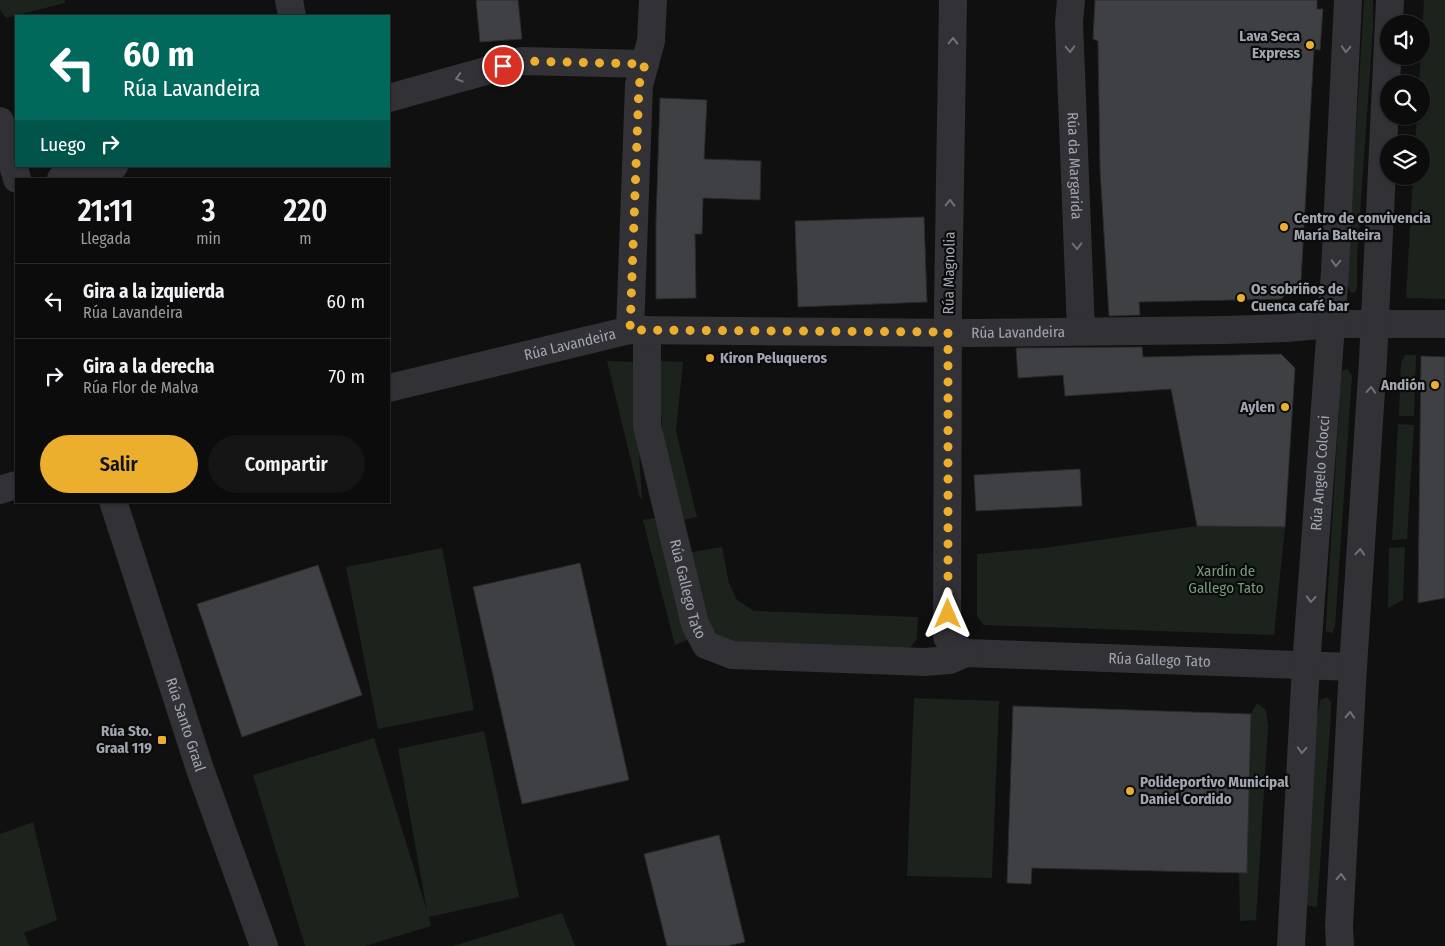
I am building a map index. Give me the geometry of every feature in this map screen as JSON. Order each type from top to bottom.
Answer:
[{"type":"street","points":[[289,0],[292,15]]},
{"type":"street","name":"Rúa Gallego Tato","points":[[653,0],[651,41],[639,85],[638,330],[647,426],[695,624],[706,645],[732,655],[924,662],[950,660],[957,645],[1306,666],[1353,667]]},
{"type":"street","name":"Rúa Magnolia","points":[[953,0],[948,332],[957,645]]},
{"type":"street","name":"Rúa da Margarida","points":[[1071,0],[1069,22],[1081,331]]},
{"type":"street","name":"Rúa Angelo Colocci","points":[[1291,946],[1306,666],[1332,324],[1348,0]]},
{"type":"street","points":[[1340,946],[1339,926],[1353,667],[1375,324],[1390,0]]},
{"type":"street","points":[[390,98],[522,61],[645,64]]},
{"type":"street","points":[[0,120],[17,178]]},
{"type":"street","points":[[65,178],[110,167]]},
{"type":"street","name":"Rúa Lavandeira","points":[[390,388],[638,330],[948,332],[1224,330],[1332,324],[1445,324]]},
{"type":"street","points":[[0,490],[15,485]]},
{"type":"street","name":"Rúa Santo Graal","points":[[114,503],[201,772],[264,946]]},
{"type":"green space","points":[[0,0],[65,0],[65,3],[6,18],[0,10]]},
{"type":"green space","points":[[1364,0],[1373,0],[1373,27],[1357,259],[1357,288],[1355,293],[1350,292],[1347,282]]},
{"type":"green space","points":[[1424,0],[1445,0],[1445,299],[1406,298],[1412,185],[1430,185],[1430,135],[1416,135],[1416,125],[1430,125],[1430,75],[1420,75],[1420,65],[1430,65],[1430,15],[1423,15]]},
{"type":"green space","points":[[1405,355],[1416,355],[1414,416],[1399,416],[1401,363]]},
{"type":"green space","points":[[607,361],[633,362],[642,499],[640,498]]},
{"type":"green space","points":[[658,361],[683,362],[676,431],[697,517],[679,521],[663,446]]},
{"type":"green space","points":[[1348,369],[1352,376],[1335,627],[1332,633],[1326,631],[1326,623],[1341,376],[1343,370]]},
{"type":"green space","points":[[1398,424],[1414,425],[1407,539],[1392,540]]},
{"type":"green space","points":[[661,517],[689,626],[687,640],[675,645],[643,520]]},
{"type":"green space","name":"Xardín de Gallego Tato","points":[[1197,526],[1285,527],[1274,635],[984,625],[977,616],[977,554],[1044,548]]},
{"type":"green space","points":[[722,547],[729,583],[737,600],[754,611],[918,617],[917,639],[909,649],[743,647],[721,639],[704,619],[687,553]]},
{"type":"green space","points":[[1405,547],[1403,600],[1388,608],[1389,548]]},
{"type":"green space","points":[[442,548],[474,710],[378,729],[346,567]]},
{"type":"green space","points":[[1327,697],[1331,702],[1331,714],[1317,907],[1306,905],[1317,718],[1320,700]]},
{"type":"green space","points":[[914,698],[999,701],[992,878],[907,876]]},
{"type":"green space","points":[[1257,703],[1266,710],[1268,726],[1256,920],[1240,921],[1239,873],[1247,873],[1251,714]]},
{"type":"green space","points":[[484,731],[519,897],[429,917],[431,926],[365,946],[305,946],[253,775],[374,738],[427,911],[398,749]]},
{"type":"green space","points":[[33,822],[57,920],[24,933],[29,946],[0,946],[0,834]]},
{"type":"green space","points":[[562,913],[575,946],[453,946]]},
{"type":"building","points":[[476,0],[518,0],[522,39],[480,42]]},
{"type":"building","points":[[1095,0],[1317,0],[1317,9],[1323,9],[1320,50],[1314,49],[1301,280],[1281,299],[1139,302],[1140,315],[1109,316],[1100,169],[1098,41],[1093,39]]},
{"type":"building","points":[[660,98],[707,100],[704,159],[761,161],[760,200],[703,198],[702,234],[695,234],[696,298],[656,299],[656,222]]},
{"type":"building","points":[[924,217],[927,302],[798,307],[795,221]]},
{"type":"building","points":[[1142,347],[1143,357],[1281,354],[1295,368],[1285,527],[1197,526],[1171,389],[1065,396],[1063,375],[1018,378],[1016,348]]},
{"type":"building","points":[[1421,356],[1445,357],[1445,598],[1418,603]]},
{"type":"building","points":[[1080,469],[1082,506],[976,511],[974,475]]},
{"type":"building","points":[[580,563],[629,780],[522,804],[473,587]]},
{"type":"building","points":[[318,565],[362,695],[242,737],[197,604]]},
{"type":"building","name":"Polideportivo Municipal Daniel Cordido","points":[[1013,706],[1251,714],[1247,873],[1032,868],[1031,884],[1007,883]]},
{"type":"building","points":[[719,835],[745,942],[727,946],[667,946],[644,854]]},
{"type":"place","name":"Lava Seca Express","points":[[1310,45]]},
{"type":"place","name":"Centro de convivencia María Balteira","points":[[1284,227]]},
{"type":"place","name":"Os sobriños de Cuenca café bar","points":[[1241,298]]},
{"type":"place","name":"Kiron Peluqueros","points":[[710,358]]},
{"type":"place","name":"Andión","points":[[1435,385]]},
{"type":"place","name":"Aylen","points":[[1285,407]]},
{"type":"place","name":"Rúa Sto. Graal 119","points":[[162,740]]},
{"type":"place","name":"Polideportivo Municipal Daniel Cordido","points":[[1130,791]]},
{"type":"route","points":[[503,66],[522,61],[645,64],[639,85],[630,330],[948,332],[948,614]]}]
